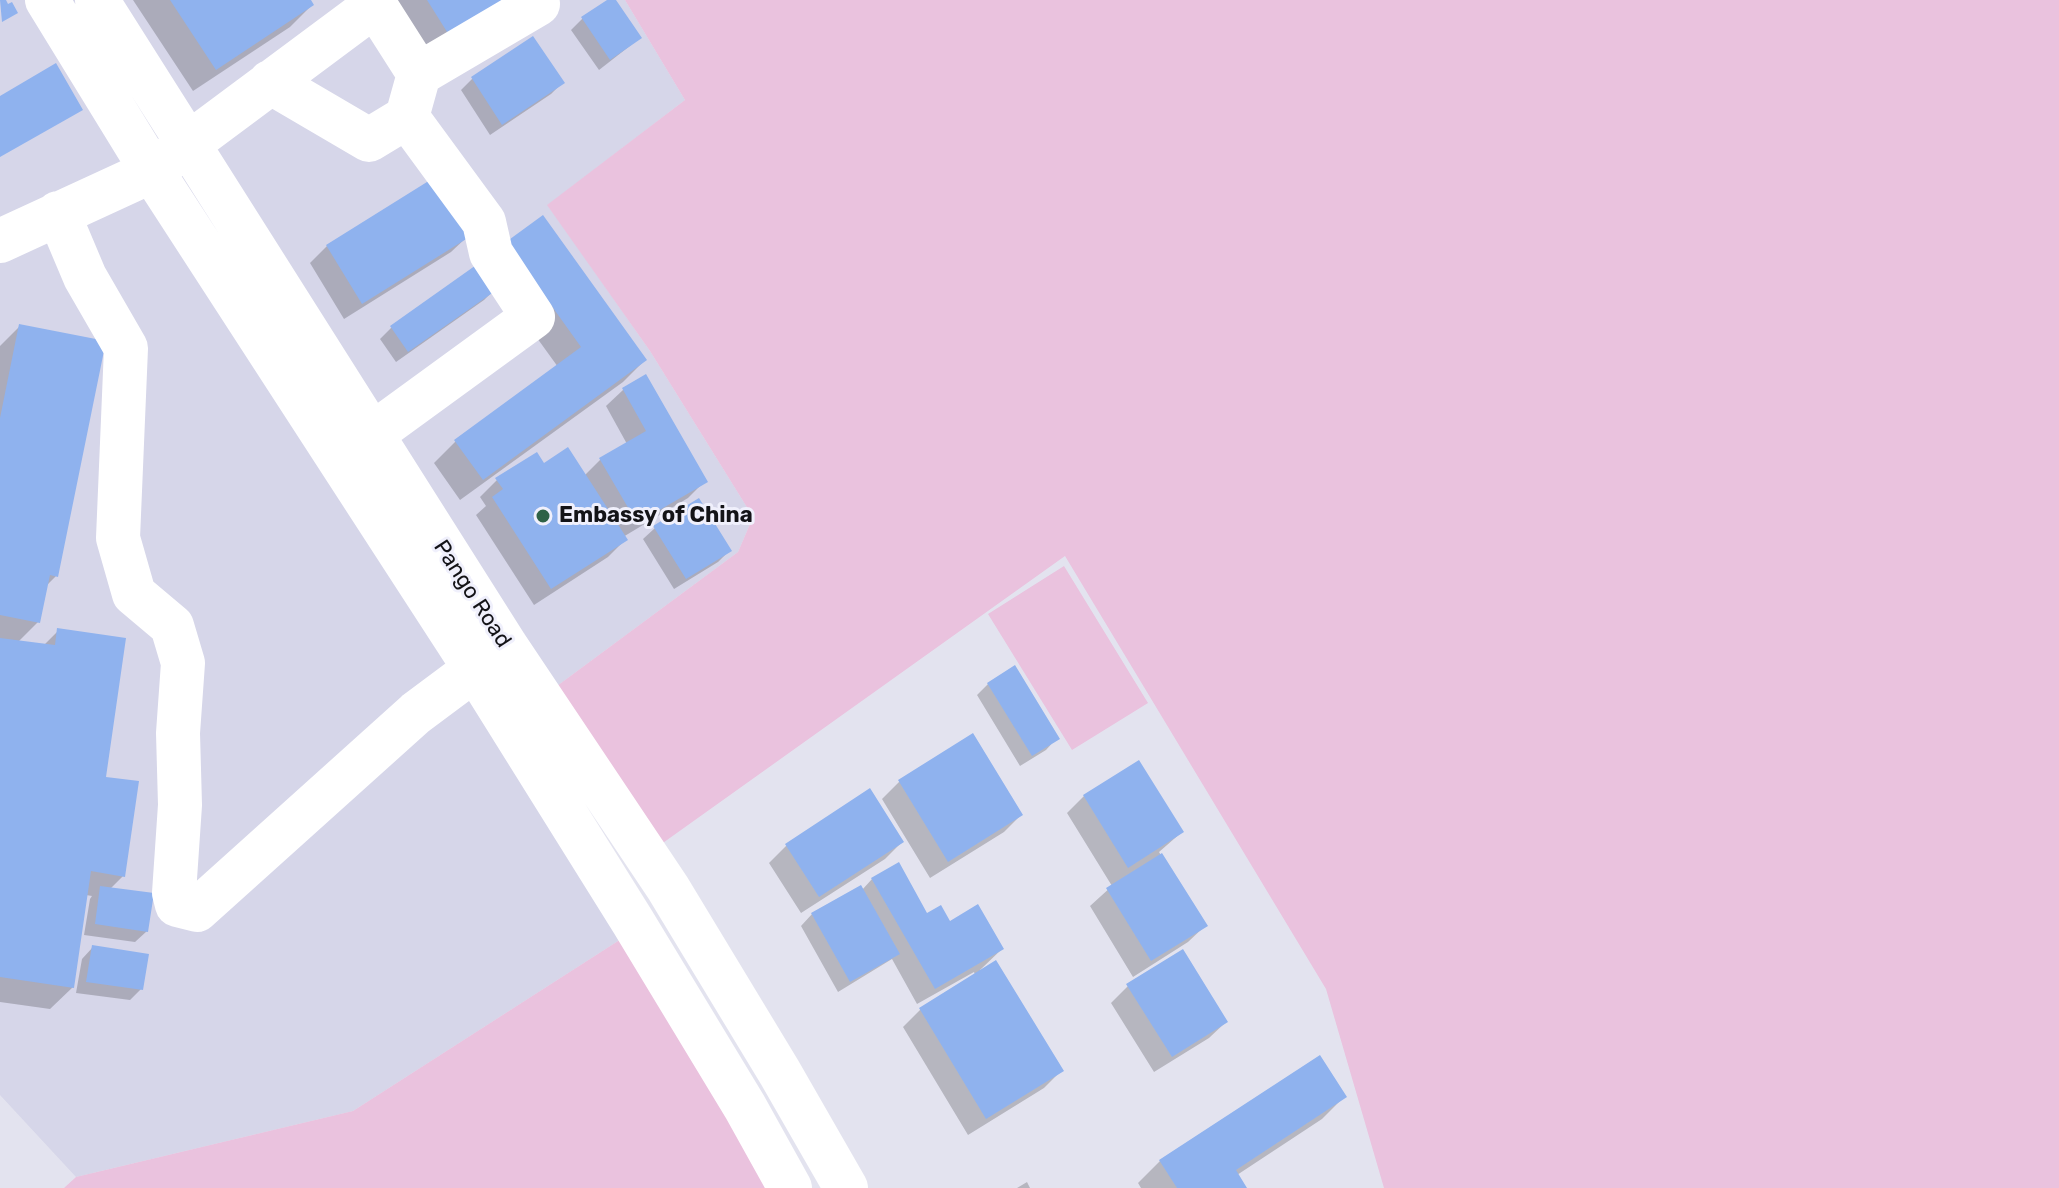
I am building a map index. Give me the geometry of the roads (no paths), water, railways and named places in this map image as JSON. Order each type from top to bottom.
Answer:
[{"type":"street","name":"Pango Road","points":[[47,0],[152,171],[475,669],[633,922],[745,1107],[790,1188]]},
{"type":"street","name":"Pango Road","points":[[97,0],[506,646],[668,888],[846,1188]]},
{"type":"street","points":[[0,241],[152,171],[374,2],[419,74]]},
{"type":"street","points":[[270,82],[369,140],[407,117],[419,74],[538,4]]},
{"type":"street","points":[[371,435],[533,317],[491,253],[484,222],[407,117]]},
{"type":"street","points":[[58,213],[85,277],[126,348],[118,538],[134,594],[172,626],[183,663],[178,733],[180,805],[174,893],[177,905],[197,910],[416,713],[475,669]]},
{"type":"place","name":"Embassy of China","points":[[543,516]]}]
